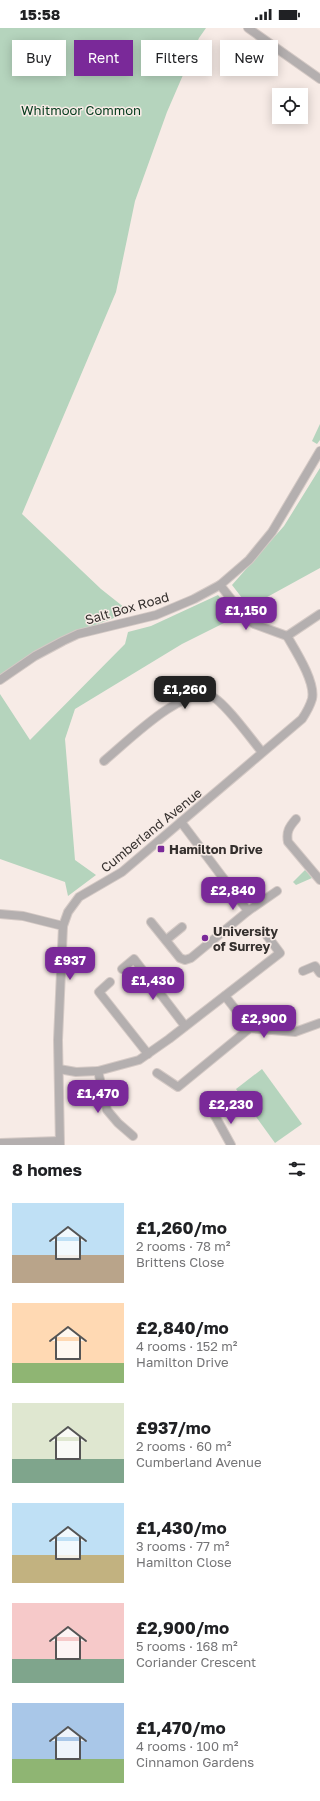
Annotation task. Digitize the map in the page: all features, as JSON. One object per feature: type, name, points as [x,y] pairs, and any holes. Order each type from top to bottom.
[{"type":"street","points":[[248,28],[320,79]]},
{"type":"street","name":"Salt Box Road","points":[[0,680],[35,656],[78,634],[156,615],[187,602],[220,585],[249,560],[272,532],[320,451]]},
{"type":"street","points":[[220,585],[254,624],[286,636],[320,614]]},
{"type":"street","name":"Cumberland Avenue","points":[[60,1143],[58,1026],[63,926],[68,912],[79,897],[122,872],[302,719],[308,710],[312,698],[311,684],[305,669],[286,636]]},
{"type":"street","points":[[104,761],[165,710],[184,699],[199,695],[208,695],[221,703],[262,752]]},
{"type":"street","points":[[296,819],[289,827],[287,834],[288,842],[318,874]]},
{"type":"street","points":[[181,822],[248,912]]},
{"type":"street","points":[[151,922],[180,958],[186,960],[191,958],[248,912],[277,891]]},
{"type":"street","points":[[0,914],[23,916],[63,926]]},
{"type":"street","points":[[166,940],[182,927]]},
{"type":"street","points":[[59,1069],[76,1072],[98,1071],[139,1060],[280,953],[265,933]]},
{"type":"street","points":[[122,969],[134,959],[185,1026]]},
{"type":"street","points":[[302,971],[315,966],[320,973]]},
{"type":"street","points":[[110,982],[99,992],[148,1054]]},
{"type":"street","points":[[225,996],[250,1028]]},
{"type":"street","points":[[157,1073],[178,1087],[250,1028],[295,1032],[320,1023]]},
{"type":"street","points":[[98,1071],[107,1110],[118,1123],[133,1136]]},
{"type":"street","points":[[214,1114],[231,1145]]},
{"type":"street","points":[[4,1144],[60,1143]]},
{"type":"green space","name":"Whitmoor Common","points":[[0,28],[206,28],[198,40],[141,40],[141,76],[183,76],[167,112],[135,201],[116,292],[22,514],[101,589],[130,612],[66,636],[0,679]]},
{"type":"green space","points":[[320,424],[320,440],[317,444],[312,441]]},
{"type":"green space","points":[[320,468],[320,568],[249,607],[232,585],[284,526]]},
{"type":"green space","points":[[218,595],[236,617],[182,644],[75,709],[65,739],[75,860],[96,875],[68,896],[65,882],[0,859],[0,694],[30,740],[125,644],[128,632],[151,626]]},
{"type":"green space","points":[[305,870],[312,878],[296,885],[293,882]]},
{"type":"green space","points":[[262,1069],[302,1124],[275,1143],[236,1089]]},
{"type":"place","name":"Hamilton Drive","points":[[161,849]]},
{"type":"place","name":"University of Surrey","points":[[205,938]]}]
